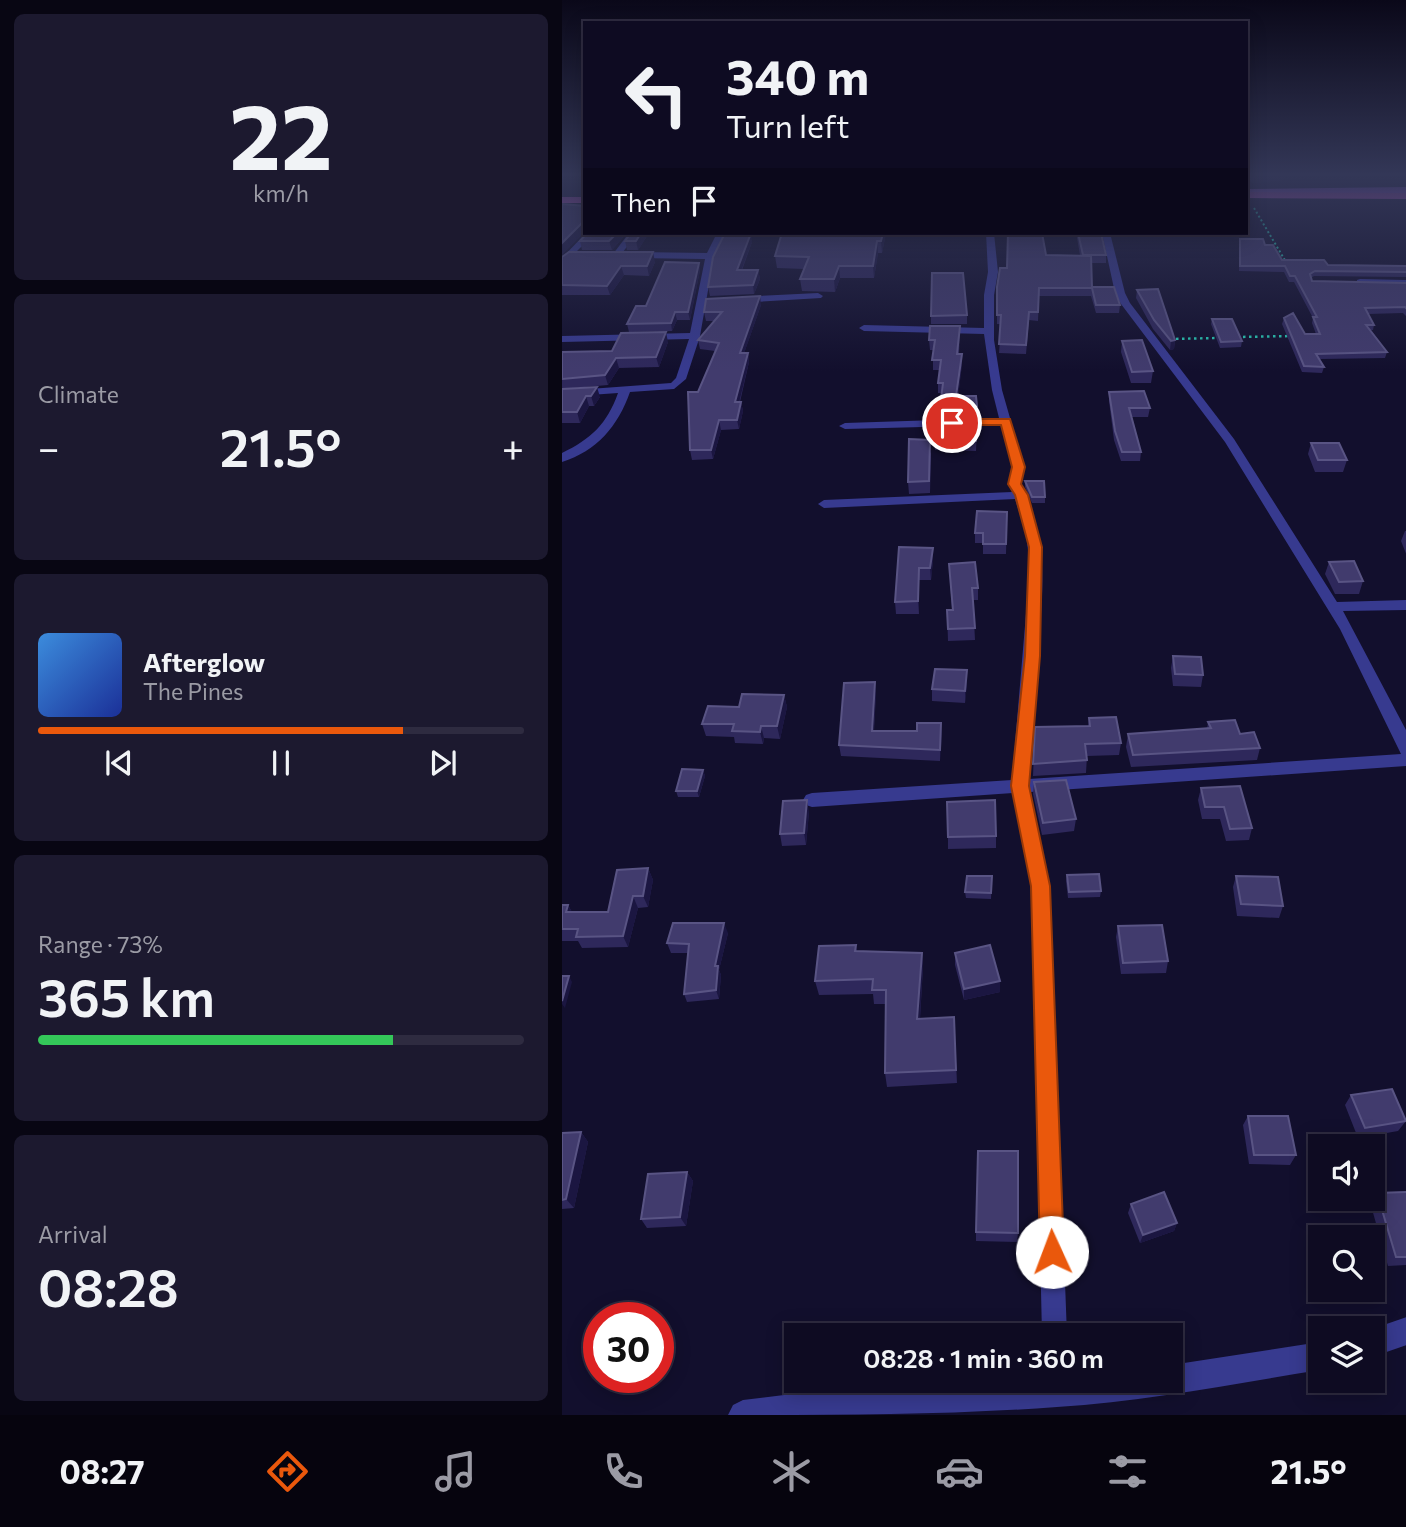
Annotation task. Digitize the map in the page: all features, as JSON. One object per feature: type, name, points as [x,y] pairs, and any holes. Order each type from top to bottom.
[{"type":"street","points":[[562,263],[586,239]]},
{"type":"street","points":[[617,254],[628,239]]},
{"type":"street","points":[[562,394],[676,386],[695,336],[710,257],[718,239]]},
{"type":"street","points":[[990,239],[993,272],[989,295],[989,331],[997,390],[1018,467],[1014,484],[1021,495],[1036,547],[1037,566],[1020,786],[1040,886],[1055,1323]]},
{"type":"street","points":[[1107,239],[1120,293],[1230,441],[1333,607],[1406,750]]},
{"type":"street","points":[[607,255],[710,257]]},
{"type":"street","points":[[571,256],[584,256]]},
{"type":"street","points":[[1354,282],[1406,283]]},
{"type":"street","points":[[727,301],[818,296]]},
{"type":"street","points":[[701,302],[714,302]]},
{"type":"street","points":[[864,328],[989,331]]},
{"type":"street","points":[[562,339],[695,336]]},
{"type":"street","points":[[562,458],[605,433],[617,416],[625,390]]},
{"type":"street","points":[[845,426],[1006,421]]},
{"type":"street","points":[[824,504],[1021,495]]},
{"type":"street","points":[[1333,607],[1406,605]]},
{"type":"street","points":[[812,800],[1406,760]]},
{"type":"street","points":[[1385,1338],[1406,1331]]},
{"type":"street","points":[[1183,1378],[1308,1358]]},
{"type":"street","points":[[743,1415],[848,1402],[973,1393]]},
{"type":"path","points":[[1272,239],[1286,262],[1295,263]]},
{"type":"path","points":[[1152,339],[1299,336]]},
{"type":"building","points":[[582,239],[611,239],[609,241],[580,241]]},
{"type":"building","points":[[722,239],[749,239],[737,270],[758,270],[753,285],[708,287],[713,257]]},
{"type":"building","points":[[780,239],[881,239],[877,241],[873,266],[839,266],[834,279],[800,279],[809,257],[775,256]]},
{"type":"building","points":[[1008,239],[1043,239],[1046,255],[1091,256],[1092,287],[1114,287],[1120,305],[1096,305],[1092,288],[1039,288],[1038,312],[1029,312],[1026,345],[999,344],[1001,315],[997,315],[997,287],[1000,268],[1007,268]]},
{"type":"building","points":[[1079,239],[1102,239],[1106,255],[1083,255]]},
{"type":"building","points":[[1240,239],[1263,239],[1265,245],[1273,245],[1282,260],[1324,260],[1328,265],[1407,266],[1407,272],[1315,271],[1310,274],[1312,281],[1407,283],[1407,309],[1365,308],[1374,325],[1366,325],[1387,352],[1316,354],[1324,367],[1304,366],[1284,318],[1293,313],[1305,334],[1320,334],[1313,317],[1317,317],[1295,276],[1290,276],[1285,266],[1240,266]]},
{"type":"building","points":[[569,252],[653,252],[647,266],[621,266],[607,286],[562,285],[562,257]]},
{"type":"building","points":[[665,262],[699,263],[688,312],[675,312],[671,323],[627,324],[636,306],[646,306]]},
{"type":"building","points":[[932,273],[963,273],[967,315],[931,316]]},
{"type":"building","points":[[1158,289],[1175,340],[1171,341],[1154,320],[1137,290]]},
{"type":"building","points":[[760,296],[740,353],[748,353],[735,402],[741,402],[737,420],[719,420],[711,450],[690,450],[688,392],[698,392],[719,343],[698,340],[722,312],[704,312],[706,299]]},
{"type":"building","points":[[1212,319],[1232,319],[1242,341],[1221,342]]},
{"type":"building","points":[[930,326],[960,326],[957,354],[962,354],[956,396],[976,396],[977,406],[940,407],[943,383],[938,383],[941,360],[932,360],[935,340],[929,340]]},
{"type":"building","points":[[666,332],[656,357],[616,358],[605,375],[562,379],[562,352],[612,351],[621,333]]},
{"type":"building","points":[[1142,340],[1153,371],[1132,372],[1122,341]]},
{"type":"building","points":[[597,387],[591,396],[586,396],[577,412],[562,412],[562,389]]},
{"type":"building","points":[[1144,391],[1150,408],[1129,408],[1141,452],[1122,452],[1115,431],[1109,392]]},
{"type":"building","points":[[977,418],[976,441],[934,440],[938,419]]},
{"type":"building","points":[[909,439],[930,440],[929,481],[908,482]]},
{"type":"building","points":[[1311,443],[1339,443],[1347,460],[1318,460]]},
{"type":"building","points":[[1025,481],[1044,481],[1045,497],[1032,497]]},
{"type":"building","points":[[977,511],[1007,512],[1006,544],[983,544],[983,533],[975,533]]},
{"type":"building","points":[[899,547],[933,548],[930,568],[919,568],[918,601],[895,602]]},
{"type":"building","points":[[1354,561],[1363,581],[1339,582],[1329,562]]},
{"type":"building","points":[[975,562],[978,588],[972,588],[975,628],[948,629],[947,610],[953,610],[949,564]]},
{"type":"building","points":[[1173,656],[1201,657],[1203,675],[1175,674]]},
{"type":"building","points":[[935,669],[967,670],[965,691],[932,689]]},
{"type":"building","points":[[875,682],[872,731],[917,731],[917,723],[941,723],[940,750],[839,745],[844,683]]},
{"type":"building","points":[[742,694],[784,695],[777,726],[761,726],[760,732],[732,731],[734,724],[702,724],[708,706],[739,707]]},
{"type":"building","points":[[1116,717],[1121,743],[1085,744],[1087,760],[1033,764],[1035,727],[1090,726],[1089,718]]},
{"type":"building","points":[[1235,720],[1240,734],[1254,732],[1260,748],[1133,755],[1128,734],[1211,728],[1208,722]]},
{"type":"building","points":[[682,769],[703,770],[697,791],[676,791]]},
{"type":"building","points":[[1066,780],[1076,819],[1043,823],[1034,782]]},
{"type":"building","points":[[1240,786],[1252,828],[1230,829],[1224,807],[1205,807],[1201,788]]},
{"type":"building","points":[[807,800],[804,833],[780,834],[783,801]]},
{"type":"building","points":[[995,800],[996,836],[948,837],[947,802]]},
{"type":"building","points":[[648,868],[643,896],[633,896],[623,936],[576,937],[578,929],[562,929],[562,905],[568,905],[566,912],[608,912],[617,870]]},
{"type":"building","points":[[1099,874],[1101,891],[1069,892],[1067,875]]},
{"type":"building","points":[[967,876],[992,876],[991,893],[965,892]]},
{"type":"building","points":[[1236,876],[1278,877],[1283,906],[1241,904]]},
{"type":"building","points":[[673,923],[724,923],[715,966],[718,966],[716,990],[684,994],[689,944],[667,943]]},
{"type":"building","points":[[1162,925],[1168,961],[1123,963],[1118,926]]},
{"type":"building","points":[[856,945],[855,951],[922,953],[917,1019],[954,1017],[956,1070],[885,1073],[886,990],[872,990],[873,979],[815,981],[819,946]]},
{"type":"building","points":[[990,945],[1000,981],[964,989],[955,953]]},
{"type":"building","points":[[562,976],[569,976],[562,1001]]},
{"type":"building","points":[[1392,1089],[1406,1121],[1365,1128],[1351,1095]]},
{"type":"building","points":[[1248,1116],[1288,1116],[1296,1155],[1254,1155]]},
{"type":"building","points":[[581,1132],[566,1199],[562,1200],[562,1133]]},
{"type":"building","points":[[978,1151],[1018,1151],[1018,1233],[976,1232]]},
{"type":"building","points":[[687,1172],[680,1217],[641,1219],[648,1174]]},
{"type":"building","points":[[1164,1192],[1177,1223],[1143,1235],[1131,1204]]},
{"type":"building","points":[[1407,1192],[1407,1257],[1396,1257],[1382,1211],[1385,1211],[1385,1193]]},
{"type":"route","points":[[952,423],[1006,421],[1018,467],[1014,484],[1021,495],[1036,547],[1032,656],[1020,786],[1040,886],[1052,1252]]}]
